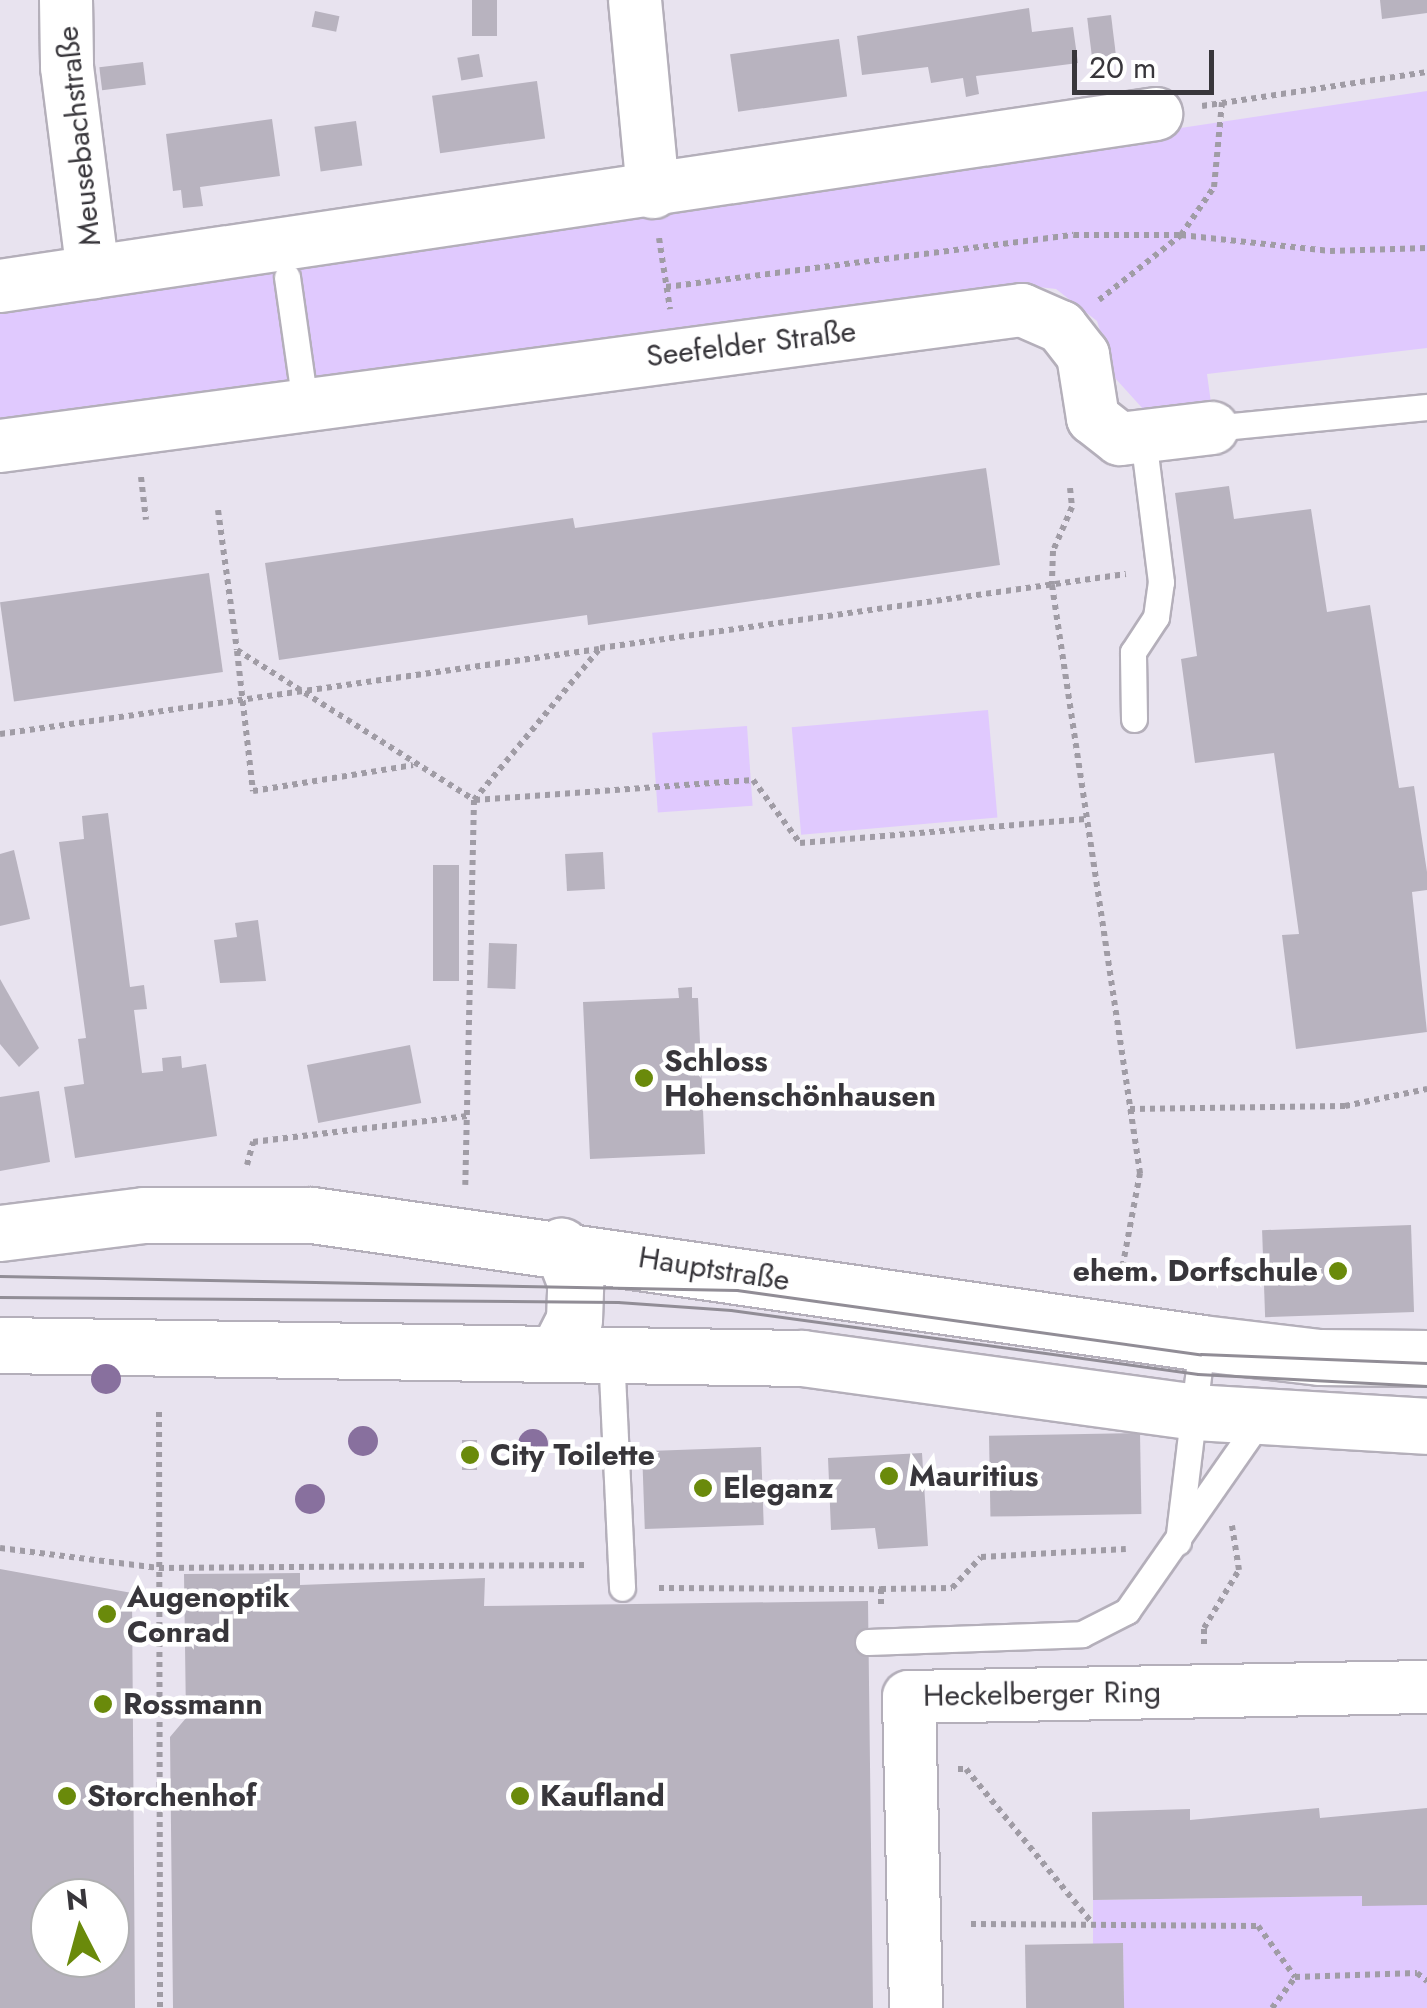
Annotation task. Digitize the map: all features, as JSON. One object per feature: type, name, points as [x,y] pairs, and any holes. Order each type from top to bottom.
[{"type":"main road","name":"Hauptstraße","points":[[0,1234],[144,1216],[312,1215],[561,1246],[1202,1342],[1319,1357],[1427,1358]]},
{"type":"main road","points":[[557,1352],[574,1320],[575,1282],[561,1246]]},
{"type":"main road","points":[[0,1346],[611,1352],[872,1363],[1194,1412],[1427,1426]]},
{"type":"street","name":"Meusebachstraße","points":[[66,0],[67,68],[93,272]]},
{"type":"street","points":[[635,0],[652,192]]},
{"type":"street","points":[[0,286],[1156,114]]},
{"type":"street","name":"Seefelder Straße","points":[[0,446],[1022,310],[1061,327]]},
{"type":"street","points":[[1061,327],[1083,355],[1093,418],[1120,439],[1212,428]]},
{"type":"street","name":"Heckelberger Ring","points":[[916,2008],[908,1697],[1427,1687]]},
{"type":"lane","points":[[287,277],[305,404]]},
{"type":"lane","points":[[1212,428],[1427,406]]},
{"type":"lane","points":[[1134,719],[1133,652],[1156,617],[1160,569],[1143,436]]},
{"type":"lane","points":[[1177,1546],[1202,1342]]},
{"type":"lane","points":[[611,1352],[622,1588]]},
{"type":"lane","points":[[875,1641],[1082,1634],[1128,1611],[1177,1546],[1261,1419]]},
{"type":"path","points":[[1156,114],[1427,72]]},
{"type":"path","points":[[1061,327],[1182,235],[1214,187],[1222,102]]},
{"type":"path","points":[[652,192],[675,354]]},
{"type":"path","points":[[666,287],[1074,235],[1182,235],[1330,251],[1427,248]]},
{"type":"path","points":[[1070,488],[1072,507],[1053,551],[1052,585],[1140,1174],[1117,1298]]},
{"type":"path","points":[[218,510],[253,791],[414,765]]},
{"type":"path","points":[[0,734],[1160,569]]},
{"type":"path","points":[[464,1196],[474,800],[600,648]]},
{"type":"path","points":[[236,650],[298,693],[474,800],[754,780],[800,843],[1088,818]]},
{"type":"path","points":[[1130,1108],[1345,1106],[1427,1090]]},
{"type":"path","points":[[244,1181],[252,1142],[468,1116]]},
{"type":"path","points":[[159,1412],[160,2008]]},
{"type":"path","points":[[1205,1691],[1204,1628],[1239,1570],[1232,1526]]},
{"type":"path","points":[[0,1548],[159,1568],[593,1566],[611,1588],[881,1589],[952,1588],[981,1557],[1177,1546]]},
{"type":"path","points":[[875,1641],[881,1589]]},
{"type":"path","points":[[911,1770],[966,1768],[1093,1924]]},
{"type":"path","points":[[971,1924],[1258,1926],[1294,1977]]},
{"type":"path","points":[[1294,1977],[1417,1973],[1427,1981]]},
{"type":"path","points":[[1272,2008],[1294,1977]]},
{"type":"shaded area","points":[[1427,91],[1427,348],[1207,374],[1211,403],[1144,410],[1115,378],[1097,321],[1056,289],[1030,286],[0,430],[0,305]]},
{"type":"shaded area","points":[[988,710],[997,818],[801,835],[792,727]]},
{"type":"shaded area","points":[[747,726],[753,806],[658,812],[652,733]]},
{"type":"shaded area","points":[[1362,1896],[1427,1905],[1427,2008],[1124,2008],[1123,1944],[1093,1944],[1093,1900]]},
{"type":"building","points":[[472,0],[497,0],[497,36],[472,36]]},
{"type":"building","points":[[1380,0],[1427,0],[1427,13],[1382,19]]},
{"type":"building","points":[[1029,8],[1032,32],[1073,27],[1078,63],[976,76],[979,94],[966,97],[963,78],[931,83],[928,67],[862,75],[857,36]]},
{"type":"building","points":[[315,11],[339,16],[336,32],[312,27]]},
{"type":"building","points":[[1111,15],[1116,55],[1092,58],[1087,18]]},
{"type":"building","points":[[839,39],[847,96],[738,112],[730,54]]},
{"type":"building","points":[[479,54],[483,77],[461,80],[457,58]]},
{"type":"building","points":[[143,62],[146,85],[102,90],[99,67]]},
{"type":"building","points":[[537,81],[545,138],[440,153],[432,96]]},
{"type":"building","points":[[272,119],[280,176],[200,187],[203,206],[183,208],[181,190],[173,191],[166,134]]},
{"type":"building","points":[[356,121],[362,166],[321,171],[314,127]]},
{"type":"building","points":[[986,468],[1000,565],[588,625],[587,615],[279,660],[265,563],[573,518],[575,528]]},
{"type":"building","points":[[1229,486],[1234,519],[1311,509],[1327,612],[1370,605],[1399,788],[1414,786],[1427,872],[1427,890],[1412,892],[1427,1032],[1296,1049],[1282,935],[1299,934],[1274,753],[1195,763],[1181,659],[1197,656],[1175,493]]},
{"type":"building","points":[[209,573],[223,672],[14,701],[0,602]]},
{"type":"building","points":[[108,813],[130,987],[144,985],[147,1009],[134,1010],[142,1073],[163,1071],[162,1058],[181,1056],[182,1068],[206,1064],[217,1136],[75,1158],[64,1087],[84,1084],[78,1039],[86,1038],[59,842],[84,839],[82,816]]},
{"type":"building","points":[[14,850],[30,919],[0,926],[0,854]]},
{"type":"building","points":[[603,852],[605,889],[567,891],[565,854]]},
{"type":"building","points":[[433,865],[459,865],[459,981],[433,981]]},
{"type":"building","points":[[258,920],[266,981],[220,983],[214,940],[237,937],[235,923]]},
{"type":"building","points":[[489,943],[517,944],[515,989],[487,988]]},
{"type":"building","points":[[0,979],[39,1048],[19,1067],[0,1044]]},
{"type":"building","name":"Schloss Hohenschönhausen","points":[[692,987],[692,998],[698,998],[705,1154],[590,1159],[583,1002],[679,998],[678,988]]},
{"type":"building","points":[[410,1045],[421,1103],[318,1123],[307,1065]]},
{"type":"building","points":[[39,1091],[50,1162],[0,1171],[0,1097]]},
{"type":"building","name":"ehem. Dorfschule","points":[[1411,1225],[1414,1312],[1265,1317],[1262,1230]]},
{"type":"building","points":[[1140,1433],[1141,1514],[990,1517],[989,1436]]},
{"type":"building","name":"City Toilette","points":[[462,1440],[477,1440],[477,1470],[462,1470]]},
{"type":"building","name":"Eleganz","points":[[761,1447],[764,1525],[645,1529],[642,1451]]},
{"type":"building","points":[[922,1453],[928,1546],[878,1549],[875,1528],[831,1530],[828,1458]]},
{"type":"building","name":"Storchenhof","points":[[0,1569],[132,1593],[135,2008],[0,2008]]},
{"type":"building","name":"Kaufland","points":[[300,1573],[300,1585],[485,1578],[484,1606],[868,1601],[873,2008],[173,2008],[170,1737],[186,1718],[184,1574]]},
{"type":"building","points":[[1319,1808],[1320,1818],[1427,1808],[1427,1905],[1362,1906],[1362,1896],[1093,1900],[1092,1812],[1190,1809],[1190,1820]]},
{"type":"building","points":[[1123,1943],[1124,2008],[1026,2008],[1025,1945]]},
{"type":"tram line","points":[[0,1276],[737,1290],[1201,1354],[1427,1363]]},
{"type":"tram line","points":[[0,1297],[618,1302],[731,1310],[1198,1374],[1427,1386]]},
{"type":"place","name":"Schloss Hohenschönhausen","points":[[644,1078]]},
{"type":"place","name":"ehem. Dorfschule","points":[[1338,1271]]},
{"type":"place","name":"City Toilette","points":[[470,1455]]},
{"type":"place","name":"Mauritius","points":[[889,1476]]},
{"type":"place","name":"Eleganz","points":[[703,1488]]},
{"type":"place","name":"Augenoptik Conrad","points":[[107,1614]]},
{"type":"place","name":"Rossmann","points":[[103,1704]]},
{"type":"place","name":"Storchenhof","points":[[67,1796]]},
{"type":"place","name":"Kaufland","points":[[520,1796]]}]
